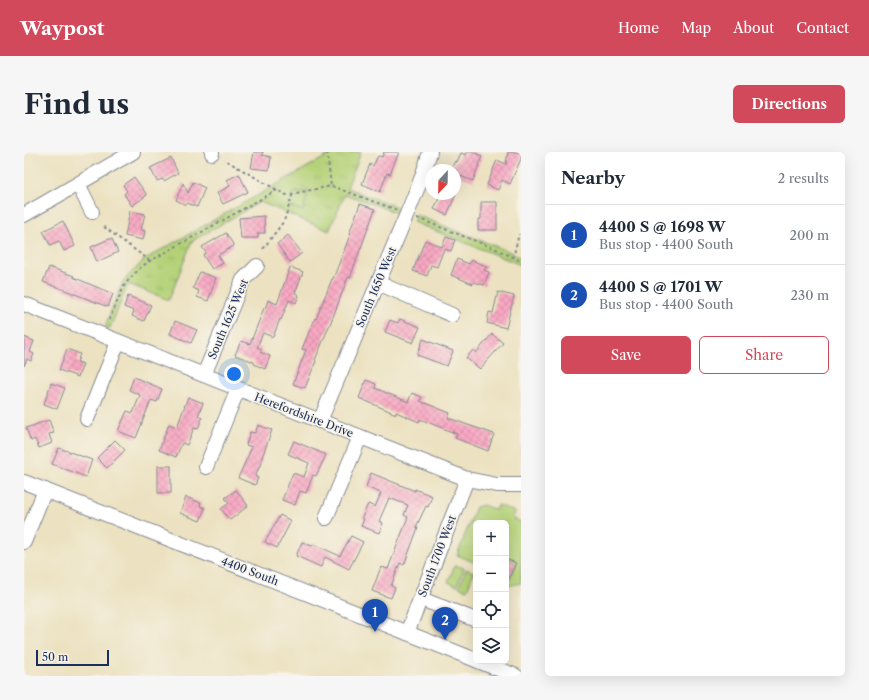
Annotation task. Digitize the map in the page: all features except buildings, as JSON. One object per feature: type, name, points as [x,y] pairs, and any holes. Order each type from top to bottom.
[{"type":"street","points":[[24,215],[133,152]]},
{"type":"street","name":"South 1650 West","points":[[320,421],[422,177],[430,152]]},
{"type":"street","points":[[78,184],[92,212]]},
{"type":"street","name":"South 1625 West","points":[[204,375],[243,280],[257,266]]},
{"type":"street","points":[[378,282],[452,315]]},
{"type":"street","name":"Herefordshire Drive","points":[[24,304],[467,479],[497,485],[521,485]]},
{"type":"street","points":[[87,419],[118,342]]},
{"type":"street","points":[[206,467],[238,388]]},
{"type":"street","points":[[326,518],[360,437]]},
{"type":"street","name":"South 1700 West","points":[[408,633],[467,479]]},
{"type":"street","name":"4400 South","points":[[24,482],[473,659]]},
{"type":"street","points":[[24,542],[44,490]]},
{"type":"street","points":[[421,598],[473,619]]},
{"type":"street","name":"4400 South","points":[[485,664],[516,676]]},
{"type":"path","points":[[327,152],[331,186]]},
{"type":"path","points":[[226,161],[286,195],[331,186],[400,211]]},
{"type":"path","points":[[109,320],[125,284],[141,267],[277,190]]},
{"type":"path","points":[[263,249],[284,221],[293,193]]},
{"type":"path","points":[[416,218],[496,249],[521,261]]},
{"type":"path","points":[[104,227],[150,261]]},
{"type":"path","points":[[513,258],[520,234]]},
{"type":"green space","points":[[340,152],[361,152],[347,188],[402,209],[400,214],[345,194],[329,231],[260,202],[192,241],[169,300],[128,284],[110,328],[105,326],[123,281],[145,259],[327,156]]},
{"type":"green space","points":[[308,191],[303,211],[289,206],[293,193]]},
{"type":"green space","points":[[416,215],[508,251],[521,258],[521,265],[413,222]]},
{"type":"green space","points":[[483,505],[496,510],[498,505],[515,512],[513,518],[521,522],[521,583],[509,586],[509,580],[516,563],[509,560],[509,520],[473,520],[473,562],[457,555],[476,507]]},
{"type":"green space","points":[[455,565],[464,568],[457,586],[448,582]]},
{"type":"green space","points":[[466,569],[473,572],[467,590],[459,587]]},
{"type":"place","name":"4400 S @ 1698 W","points":[[375,632]]},
{"type":"place","name":"4400 S @ 1701 W","points":[[445,640]]}]
